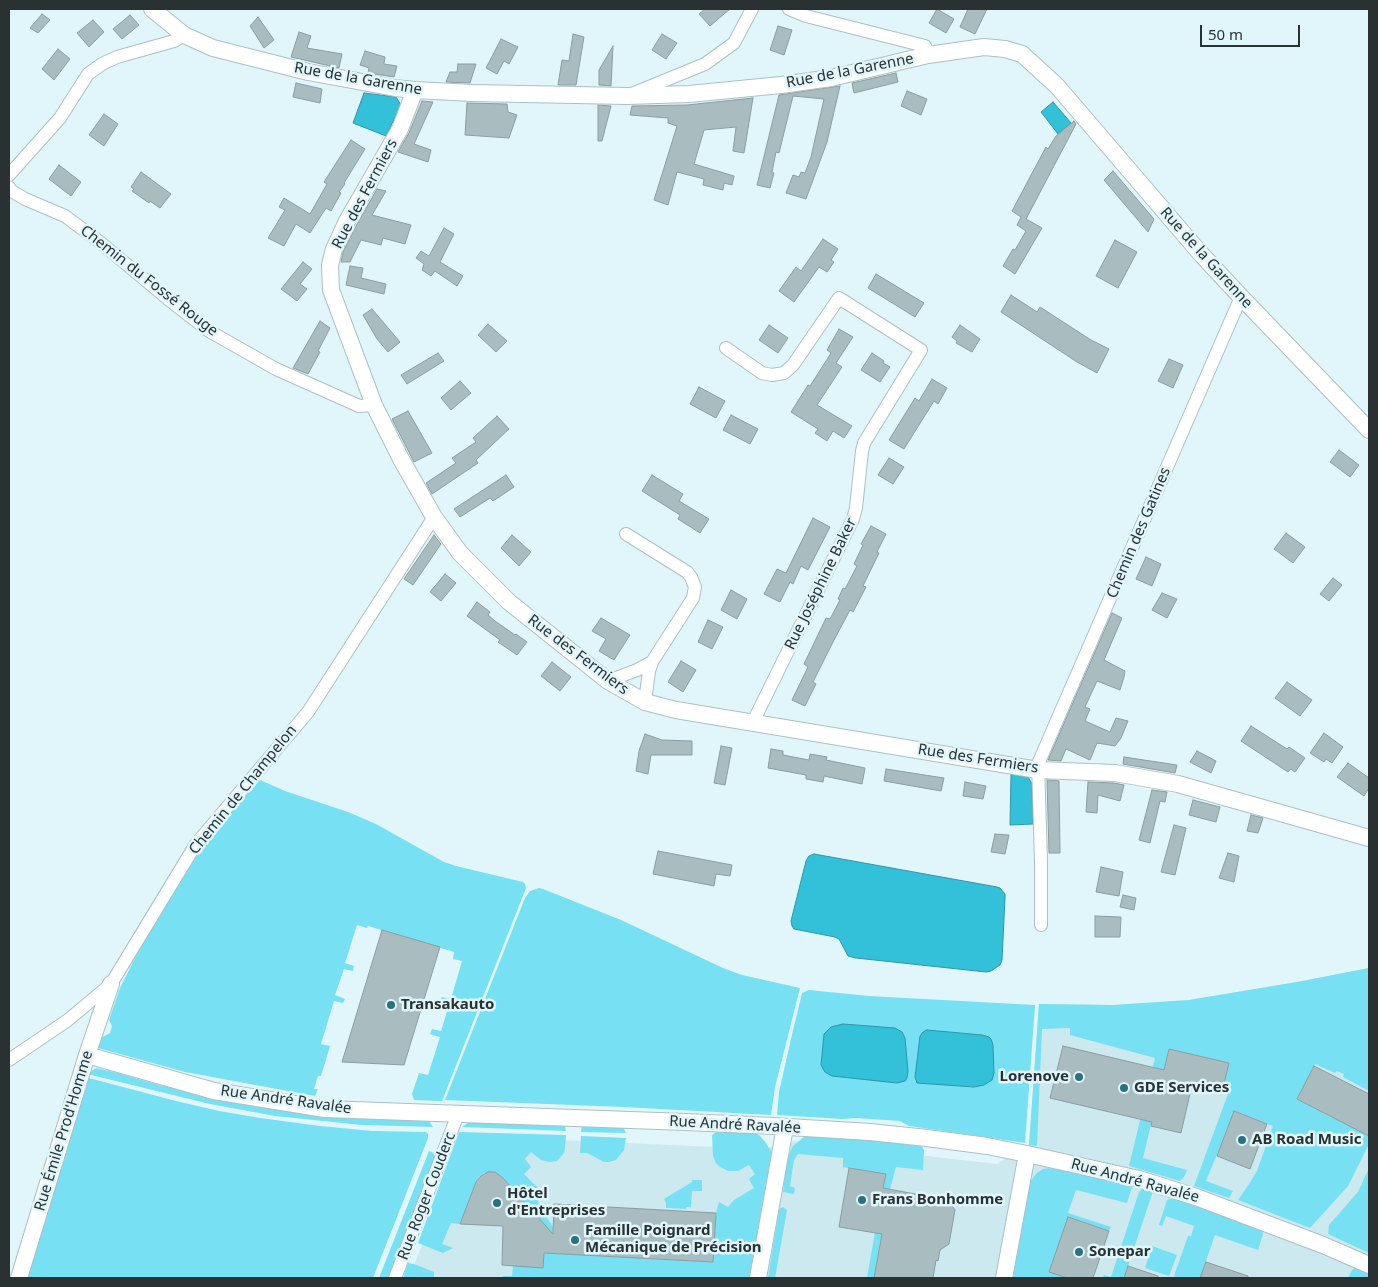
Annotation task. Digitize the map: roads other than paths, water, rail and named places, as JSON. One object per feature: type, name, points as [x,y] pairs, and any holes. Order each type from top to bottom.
[{"type":"street","name":"Rue de la Garenne","points":[[152,9],[184,35],[213,48],[308,72],[395,88],[472,93],[627,96],[689,94],[831,78],[928,55],[984,47],[1005,49],[1022,54],[1057,86],[1201,254],[1369,430]]},
{"type":"street","points":[[627,96],[705,64],[734,43],[752,9]]},
{"type":"street","points":[[788,9],[806,16],[925,46],[928,55]]},
{"type":"street","points":[[9,175],[60,118],[88,74],[102,64],[117,57],[174,41],[184,35]]},
{"type":"street","name":"Rue des Fermiers","points":[[415,90],[400,129],[347,221],[334,249],[330,265],[330,290],[374,406],[434,517],[460,553],[509,602],[608,682],[644,702],[676,710],[1038,770],[1115,773],[1178,784],[1369,838]]},
{"type":"street","name":"Chemin du Fossé Rouge","points":[[9,187],[10,190],[25,199],[65,216],[102,243],[168,300],[209,331],[276,369],[359,406],[374,406]]},
{"type":"street","name":"Chemin des Gatines","points":[[1041,925],[1038,764],[1241,297]]},
{"type":"street","name":"Rue Joséphine Baker","points":[[726,348],[765,374],[784,373],[793,365],[839,298],[921,350],[864,443],[853,519],[753,722]]},
{"type":"street","name":"Chemin de Champelon","points":[[9,1060],[68,1020],[112,984],[196,844],[308,712],[434,517]]},
{"type":"street","points":[[626,534],[687,572],[695,587],[692,598],[652,662],[644,702]]},
{"type":"street","points":[[608,682],[652,662]]},
{"type":"street","name":"Rue Émile Prod'Homme","points":[[19,1278],[87,1055],[112,984]]},
{"type":"street","name":"Rue André Ravalée","points":[[87,1055],[214,1091],[325,1109],[785,1127],[870,1132],[987,1146],[1139,1179],[1196,1197],[1323,1245],[1369,1265]]},
{"type":"street","name":"Rue Roger Couderc","points":[[395,1278],[458,1114]]},
{"type":"street","points":[[758,1278],[785,1127]]},
{"type":"street","points":[[1004,1278],[1027,1154]]},
{"type":"place","name":"Transakauto","points":[[391,1005]]},
{"type":"place","name":"Lorenove","points":[[1079,1077]]},
{"type":"place","name":"GDE Services","points":[[1124,1088]]},
{"type":"place","name":"AB Road Music","points":[[1242,1140]]},
{"type":"place","name":"Frans Bonhomme","points":[[862,1200]]},
{"type":"place","name":"Hôtel d'Entreprises","points":[[497,1203]]},
{"type":"place","name":"Famille Poignard Mécanique de Précision","points":[[575,1240]]},
{"type":"place","name":"Sonepar","points":[[1079,1252]]}]
